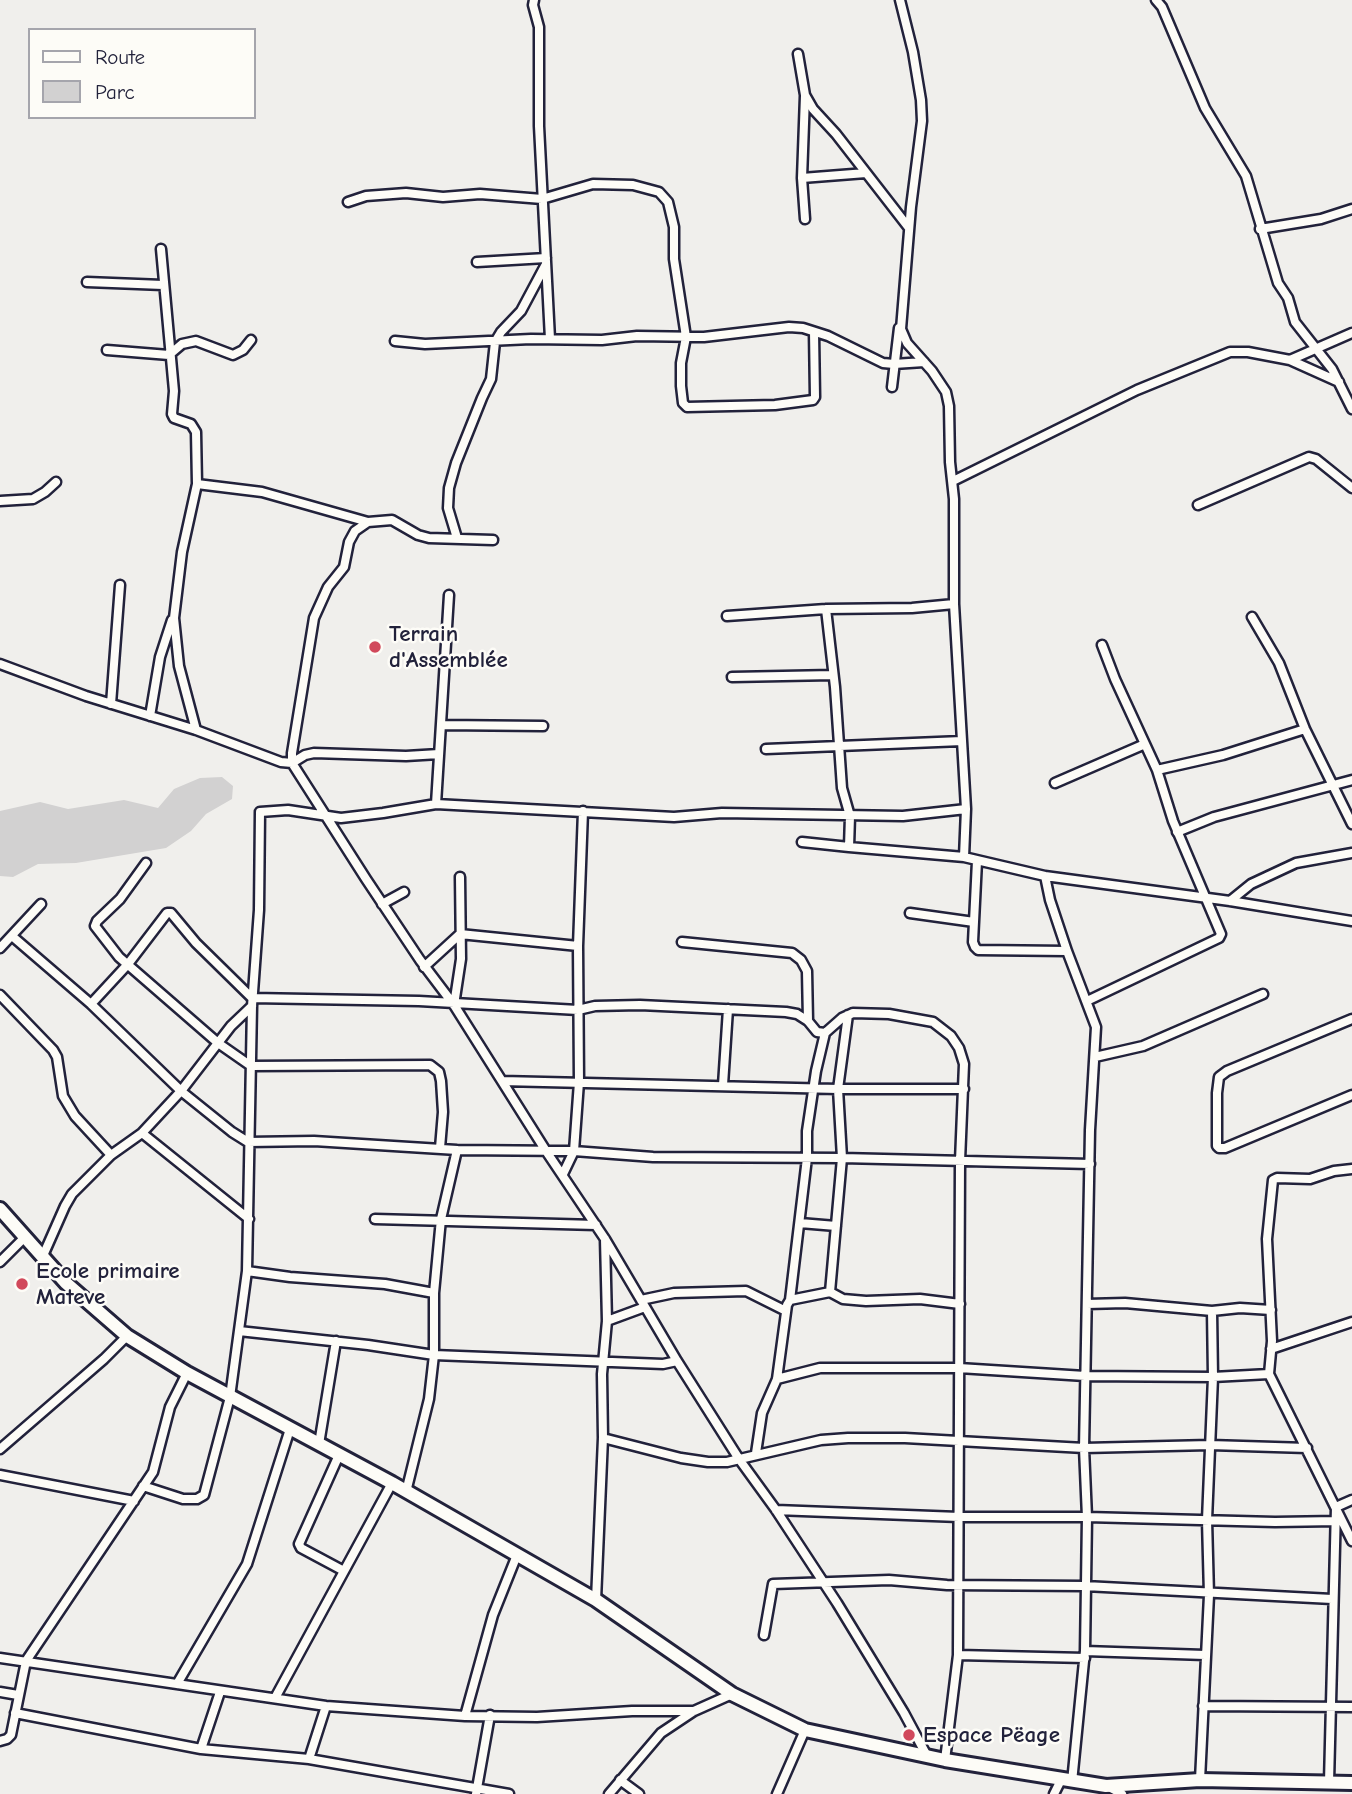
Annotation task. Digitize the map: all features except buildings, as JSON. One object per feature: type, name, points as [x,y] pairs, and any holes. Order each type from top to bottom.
[{"type":"highway","points":[[0,1209],[78,1295],[127,1336],[187,1374],[392,1483],[596,1600],[732,1694],[805,1730],[945,1760],[1106,1786],[1200,1780],[1352,1783]]},
{"type":"street","points":[[534,0],[539,27],[539,126],[550,339]]},
{"type":"street","points":[[892,387],[922,121],[913,52],[900,0]]},
{"type":"street","points":[[1156,0],[1162,7],[1205,108],[1246,176],[1278,283],[1288,298],[1295,322],[1318,348],[1352,409]]},
{"type":"street","points":[[798,54],[805,95],[802,178],[805,219]]},
{"type":"street","points":[[805,95],[813,109],[909,228]]},
{"type":"street","points":[[802,178],[866,173]]},
{"type":"street","points":[[348,202],[366,196],[406,193],[443,197],[480,194],[542,199],[593,184],[633,185],[659,192],[668,202],[672,219],[674,259],[686,337],[681,363],[681,386],[685,406],[775,405],[809,401],[815,397],[814,332]]},
{"type":"street","points":[[1260,229],[1321,219],[1352,209]]},
{"type":"street","points":[[162,249],[174,391],[172,414],[174,418],[191,424],[196,432],[197,484],[182,552],[174,618],[184,691],[196,730]]},
{"type":"street","points":[[477,262],[545,262]]},
{"type":"street","points":[[457,538],[448,508],[449,488],[460,452],[491,379],[495,342],[521,311],[545,262]]},
{"type":"street","points":[[87,282],[163,285]]},
{"type":"street","points":[[901,317],[901,330],[907,343],[946,392],[949,406],[953,481],[954,604],[966,809],[964,857]]},
{"type":"street","points":[[395,341],[425,344],[550,339],[576,341],[637,336],[686,337],[789,327],[814,332],[873,359],[894,364],[924,362]]},
{"type":"street","points":[[1290,360],[1352,333]]},
{"type":"street","points":[[107,350],[169,355],[189,341],[203,342],[233,355],[243,350],[251,340]]},
{"type":"street","points":[[953,481],[1137,390],[1230,352],[1248,352],[1290,360],[1339,382]]},
{"type":"street","points":[[1198,505],[1309,457],[1316,459],[1352,488]]},
{"type":"street","points":[[0,501],[33,499],[46,492],[55,482]]},
{"type":"street","points":[[197,484],[262,492],[368,522],[392,520],[423,537],[493,540]]},
{"type":"street","points":[[368,522],[351,536],[344,567],[328,587],[314,618],[292,763],[382,904],[424,967],[454,1005],[546,1151],[564,1174],[739,1459],[823,1583],[904,1713],[927,1756]]},
{"type":"street","points":[[111,704],[120,585]]},
{"type":"street","points":[[436,804],[449,595]]},
{"type":"street","points":[[727,616],[900,609],[954,604]]},
{"type":"street","points":[[826,610],[842,788],[850,816],[849,847]]},
{"type":"street","points":[[1252,617],[1279,663],[1305,729],[1352,824]]},
{"type":"street","points":[[150,716],[164,644],[174,618]]},
{"type":"street","points":[[164,644],[176,645]]},
{"type":"street","points":[[1087,1001],[1219,938],[1221,930],[1177,832],[1157,769],[1109,666],[1102,645]]},
{"type":"street","points":[[0,664],[111,704],[196,730],[272,760],[292,763],[314,753],[397,756],[439,754]]},
{"type":"street","points":[[732,677],[833,675]]},
{"type":"street","points":[[441,725],[543,726]]},
{"type":"street","points":[[1157,769],[1223,755],[1305,729]]},
{"type":"street","points":[[766,749],[962,741]]},
{"type":"street","points":[[1055,783],[1146,744]]},
{"type":"street","points":[[1177,832],[1214,817],[1352,780]]},
{"type":"street","points":[[143,1486],[183,1499],[197,1499],[204,1495],[230,1397],[247,1271],[248,1142],[252,1002],[259,910],[260,813],[288,810],[354,817],[436,804],[674,817],[722,813],[903,816],[966,809]]},
{"type":"street","points":[[564,1174],[574,1150],[579,1082],[578,946],[583,811]]},
{"type":"street","points":[[802,842],[964,857],[1045,876],[1352,921]]},
{"type":"street","points":[[1230,901],[1251,884],[1296,863],[1352,853]]},
{"type":"street","points":[[977,861],[973,942],[978,950],[1067,951]]},
{"type":"street","points":[[146,863],[120,899],[95,926],[118,957],[218,1043],[251,1066],[430,1065],[439,1072],[441,1081],[443,1112],[440,1149]]},
{"type":"street","points":[[1045,876],[1049,900],[1096,1027],[1083,1448],[1087,1517],[1085,1654],[1067,1781],[1054,1794]]},
{"type":"street","points":[[454,1005],[461,959],[460,877]]},
{"type":"street","points":[[382,904],[404,892]]},
{"type":"street","points":[[0,948],[41,904]]},
{"type":"street","points":[[90,1004],[128,964],[167,913],[171,913],[252,1002],[419,1001],[578,1010],[595,1006],[639,1005],[786,1012],[797,1014],[808,1021],[817,1032],[825,1033]]},
{"type":"street","points":[[910,913],[974,922]]},
{"type":"street","points":[[424,967],[460,934],[578,946]]},
{"type":"street","points":[[12,936],[90,1004],[181,1091],[248,1142],[314,1141],[457,1150],[574,1150],[653,1157],[1090,1164]]},
{"type":"street","points":[[682,942],[792,953],[801,960],[807,971],[808,1021]]},
{"type":"street","points":[[0,995],[53,1050],[57,1057],[63,1096],[75,1116],[111,1155]]},
{"type":"street","points":[[1094,1057],[1143,1046],[1263,995]]},
{"type":"street","points":[[43,1258],[72,1194],[111,1155],[142,1133],[181,1091],[252,1002]]},
{"type":"street","points":[[723,1085],[728,1009]]},
{"type":"street","points":[[756,1453],[762,1413],[777,1379],[786,1311],[790,1300],[807,1158],[807,1131],[825,1033],[853,1013],[889,1014],[933,1021],[951,1036],[959,1048],[964,1064],[960,1161],[958,1655],[945,1760]]},
{"type":"street","points":[[831,1292],[842,1158],[838,1089],[848,1015]]},
{"type":"street","points":[[1352,1019],[1227,1071],[1219,1077],[1217,1146],[1219,1149],[1225,1148],[1352,1095]]},
{"type":"street","points":[[502,1081],[814,1089],[964,1089]]},
{"type":"street","points":[[142,1133],[249,1219]]},
{"type":"street","points":[[406,1492],[429,1399],[441,1219],[457,1150]]},
{"type":"street","points":[[1352,1169],[1334,1171],[1310,1179],[1273,1180],[1267,1239],[1271,1310],[1269,1374],[1352,1541]]},
{"type":"street","points":[[375,1219],[596,1225]]},
{"type":"street","points":[[800,1223],[835,1226]]},
{"type":"street","points":[[0,1262],[24,1237]]},
{"type":"street","points":[[596,1600],[603,1438],[603,1362],[607,1321],[605,1239]]},
{"type":"street","points":[[247,1271],[385,1284],[434,1293]]},
{"type":"street","points":[[607,1321],[674,1293],[746,1291],[786,1311]]},
{"type":"street","points":[[790,1300],[831,1292],[843,1299],[920,1299],[960,1304]]},
{"type":"street","points":[[1087,1304],[1125,1303],[1212,1311],[1240,1308],[1271,1310]]},
{"type":"street","points":[[1200,1780],[1209,1595],[1207,1520],[1213,1377],[1212,1311]]},
{"type":"street","points":[[1271,1349],[1352,1322]]},
{"type":"street","points":[[239,1331],[434,1355],[663,1364],[677,1360]]},
{"type":"street","points":[[0,1449],[127,1336]]},
{"type":"street","points":[[319,1444],[336,1341]]},
{"type":"street","points":[[777,1379],[820,1368],[959,1368],[1085,1376],[1213,1377],[1269,1374]]},
{"type":"street","points":[[0,1741],[7,1740],[11,1735],[26,1661],[156,1466],[170,1407],[187,1374]]},
{"type":"street","points":[[177,1684],[247,1564],[290,1429]]},
{"type":"street","points":[[603,1438],[690,1459],[727,1462],[756,1453],[848,1437],[1083,1448],[1210,1445],[1307,1448]]},
{"type":"street","points":[[339,1455],[299,1544],[301,1548],[344,1571]]},
{"type":"street","points":[[0,1475],[134,1500]]},
{"type":"street","points":[[275,1698],[392,1483]]},
{"type":"street","points":[[1336,1507],[1352,1500]]},
{"type":"street","points":[[1329,1782],[1336,1507]]},
{"type":"street","points":[[776,1510],[958,1517],[1337,1521]]},
{"type":"street","points":[[465,1716],[492,1615],[517,1555]]},
{"type":"street","points":[[764,1635],[772,1585],[889,1580],[1332,1599]]},
{"type":"street","points":[[958,1655],[1205,1655]]},
{"type":"street","points":[[0,1658],[326,1706],[465,1716],[537,1717],[632,1711],[694,1711]]},
{"type":"street","points":[[0,1692],[18,1695]]},
{"type":"street","points":[[201,1749],[220,1692]]},
{"type":"street","points":[[609,1794],[661,1733],[694,1711],[732,1694]]},
{"type":"street","points":[[309,1759],[326,1706]]},
{"type":"street","points":[[1203,1706],[1352,1707]]},
{"type":"street","points":[[15,1713],[201,1749],[309,1759],[477,1791],[509,1794]]},
{"type":"street","points":[[477,1791],[491,1715]]},
{"type":"street","points":[[777,1794],[805,1730]]},
{"type":"street","points":[[620,1780],[639,1794]]},
{"type":"street","points":[[1106,1786],[1122,1794]]},
{"type":"green space","points":[[222,777],[233,786],[232,799],[206,814],[191,831],[166,848],[76,863],[38,864],[13,877],[0,876],[0,811],[40,802],[68,809],[124,800],[158,808],[174,789],[200,778]]},
{"type":"place","name":"Terrain d'Assemblée","points":[[375,647]]},
{"type":"place","name":"Ecole primaire Mateve","points":[[22,1284]]},
{"type":"place","name":"Espace Pëage","points":[[909,1735]]}]
